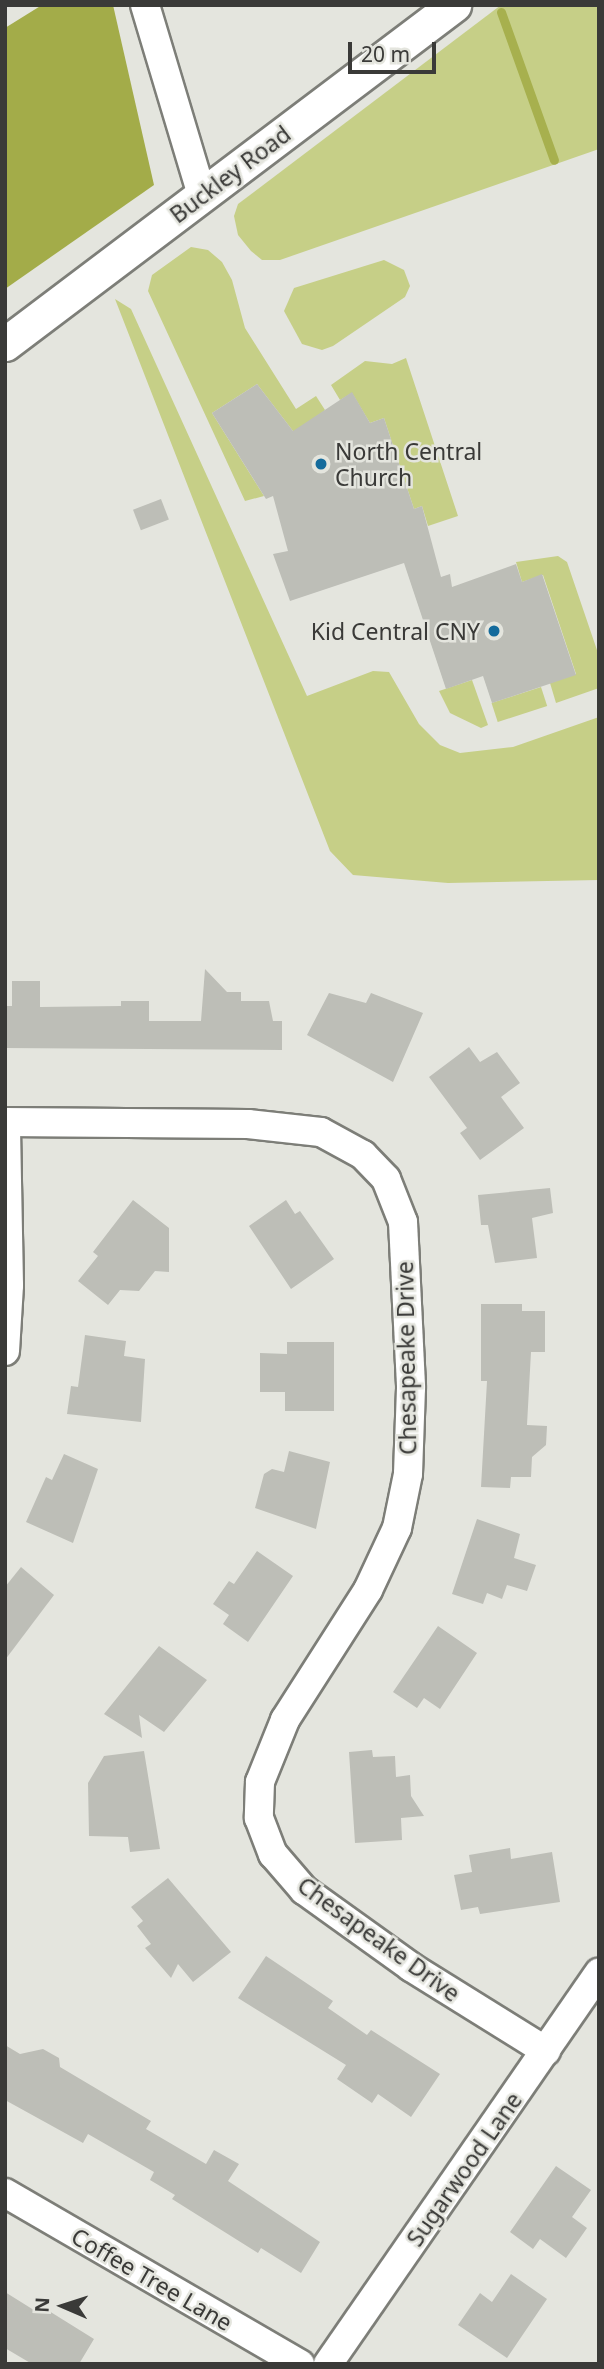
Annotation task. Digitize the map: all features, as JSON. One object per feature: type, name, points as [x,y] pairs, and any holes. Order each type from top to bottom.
[{"type":"street","points":[[145,5],[202,195]]},
{"type":"street","name":"Buckley Road","points":[[5,344],[454,5]]},
{"type":"street","points":[[5,1122],[9,1285],[5,1351]]},
{"type":"street","name":"Chesapeake Drive","points":[[5,1122],[248,1124],[321,1132],[363,1155],[386,1179],[403,1222],[411,1388],[408,1474],[397,1528],[368,1590],[285,1720],[260,1782],[259,1818],[273,1854],[304,1890],[411,1967],[546,2051]]},
{"type":"street","name":"Sugarwood Lane","points":[[328,2364],[599,1973]]},
{"type":"street","name":"Coffee Tree Lane","points":[[5,2193],[300,2364]]},
{"type":"green space","points":[[42,5],[113,5],[154,185],[5,289],[5,28]]},
{"type":"green space","points":[[501,5],[599,5],[599,149],[280,260],[262,260],[251,251],[238,235],[234,216],[238,204]]},
{"type":"green space","points":[[191,247],[208,250],[222,262],[232,280],[245,328],[296,409],[316,396],[325,410],[296,435],[257,384],[212,413],[264,496],[245,501],[148,291],[152,275]]},
{"type":"green space","points":[[384,260],[404,270],[410,286],[405,297],[333,346],[322,350],[302,344],[284,311],[294,288]]},
{"type":"green space","points":[[115,299],[131,309],[307,696],[373,671],[389,672],[419,724],[440,745],[460,753],[513,747],[599,717],[599,880],[448,883],[353,875],[330,851]]},
{"type":"green space","points":[[406,358],[458,516],[428,526],[422,506],[414,509],[384,418],[370,423],[352,393],[340,400],[331,385],[365,361],[392,364]]},
{"type":"green space","points":[[558,556],[567,562],[599,656],[599,688],[556,703],[550,683],[576,674],[543,575],[522,582],[516,562]]},
{"type":"green space","points":[[472,680],[488,725],[481,728],[450,713],[439,691]]},
{"type":"green space","points":[[541,687],[547,706],[498,722],[492,703]]},
{"type":"building","name":"North Central Church","points":[[257,384],[293,431],[352,392],[370,423],[384,418],[414,509],[422,506],[441,577],[450,574],[452,587],[516,564],[522,582],[542,574],[576,675],[492,703],[483,676],[446,689],[404,563],[290,601],[273,554],[288,551],[273,496],[266,499],[212,413]]},
{"type":"building","points":[[161,499],[169,520],[141,530],[133,510]]},
{"type":"building","points":[[205,969],[227,992],[241,992],[241,1001],[269,1001],[273,1021],[282,1021],[282,1050],[5,1048],[5,1006],[12,1006],[12,981],[40,981],[40,1007],[121,1006],[121,1001],[149,1001],[149,1021],[201,1021]]},
{"type":"building","points":[[329,993],[366,1003],[371,993],[423,1013],[393,1082],[307,1035]]},
{"type":"building","points":[[469,1047],[480,1062],[497,1052],[520,1083],[501,1097],[524,1128],[480,1160],[460,1133],[467,1128],[429,1077]]},
{"type":"building","points":[[550,1188],[553,1213],[532,1218],[537,1258],[495,1263],[488,1225],[481,1225],[478,1195]]},
{"type":"building","points":[[133,1200],[169,1228],[169,1272],[155,1271],[139,1291],[120,1290],[108,1305],[78,1281],[98,1256],[93,1252]]},
{"type":"building","points":[[286,1200],[295,1214],[300,1211],[334,1259],[291,1289],[249,1226]]},
{"type":"building","points":[[481,1304],[522,1304],[522,1311],[545,1311],[545,1352],[531,1352],[527,1425],[547,1426],[546,1445],[532,1457],[531,1477],[511,1477],[510,1488],[481,1487],[487,1381],[481,1381]]},
{"type":"building","points":[[85,1335],[126,1341],[124,1356],[145,1359],[141,1422],[67,1414],[71,1386],[78,1387]]},
{"type":"building","points":[[287,1342],[334,1342],[334,1411],[285,1411],[285,1392],[260,1392],[260,1353],[287,1354]]},
{"type":"building","points":[[289,1451],[330,1462],[316,1529],[255,1508],[264,1474],[272,1469],[284,1472]]},
{"type":"building","points":[[64,1454],[98,1469],[73,1543],[26,1522],[46,1477],[52,1480]]},
{"type":"building","points":[[477,1519],[520,1534],[514,1558],[536,1565],[527,1591],[507,1585],[502,1599],[487,1593],[483,1604],[452,1594]]},
{"type":"building","points":[[257,1551],[293,1576],[248,1642],[223,1624],[229,1615],[213,1604],[229,1581],[234,1584]]},
{"type":"building","points":[[21,1567],[54,1595],[5,1660],[5,1587]]},
{"type":"building","points":[[438,1626],[477,1653],[440,1709],[424,1698],[417,1708],[393,1692]]},
{"type":"building","points":[[159,1646],[207,1680],[164,1732],[139,1715],[142,1738],[104,1714]]},
{"type":"building","points":[[372,1750],[373,1757],[395,1756],[396,1777],[410,1775],[411,1796],[424,1816],[401,1818],[402,1840],[355,1843],[349,1752]]},
{"type":"building","points":[[144,1751],[160,1849],[130,1852],[128,1837],[89,1836],[88,1783],[104,1756]]},
{"type":"building","points":[[510,1848],[511,1859],[552,1852],[560,1902],[480,1914],[478,1907],[461,1910],[454,1875],[472,1872],[469,1855]]},
{"type":"building","points":[[168,1878],[231,1952],[193,1982],[178,1964],[171,1978],[145,1948],[151,1944],[137,1926],[143,1921],[131,1907]]},
{"type":"building","points":[[266,1956],[333,2001],[328,2008],[367,2035],[371,2030],[440,2074],[411,2117],[378,2094],[372,2103],[337,2079],[346,2065],[238,1998]]},
{"type":"building","points":[[5,2045],[20,2054],[43,2049],[59,2058],[60,2067],[151,2121],[146,2129],[206,2164],[214,2150],[239,2164],[228,2181],[320,2242],[301,2273],[261,2248],[258,2253],[172,2199],[175,2195],[150,2180],[154,2172],[88,2134],[83,2143],[5,2100]]},
{"type":"building","points":[[556,2166],[591,2190],[572,2217],[587,2228],[566,2258],[540,2239],[533,2249],[510,2232]]},
{"type":"building","points":[[511,2274],[547,2299],[507,2358],[458,2325],[480,2293],[492,2302]]},
{"type":"building","points":[[5,2292],[37,2312],[41,2306],[94,2339],[79,2364],[32,2364],[5,2348]]},
{"type":"waterway","points":[[501,12],[554,160]]},
{"type":"place","name":"North Central Church","points":[[321,464]]},
{"type":"place","name":"Kid Central CNY","points":[[494,631]]}]
